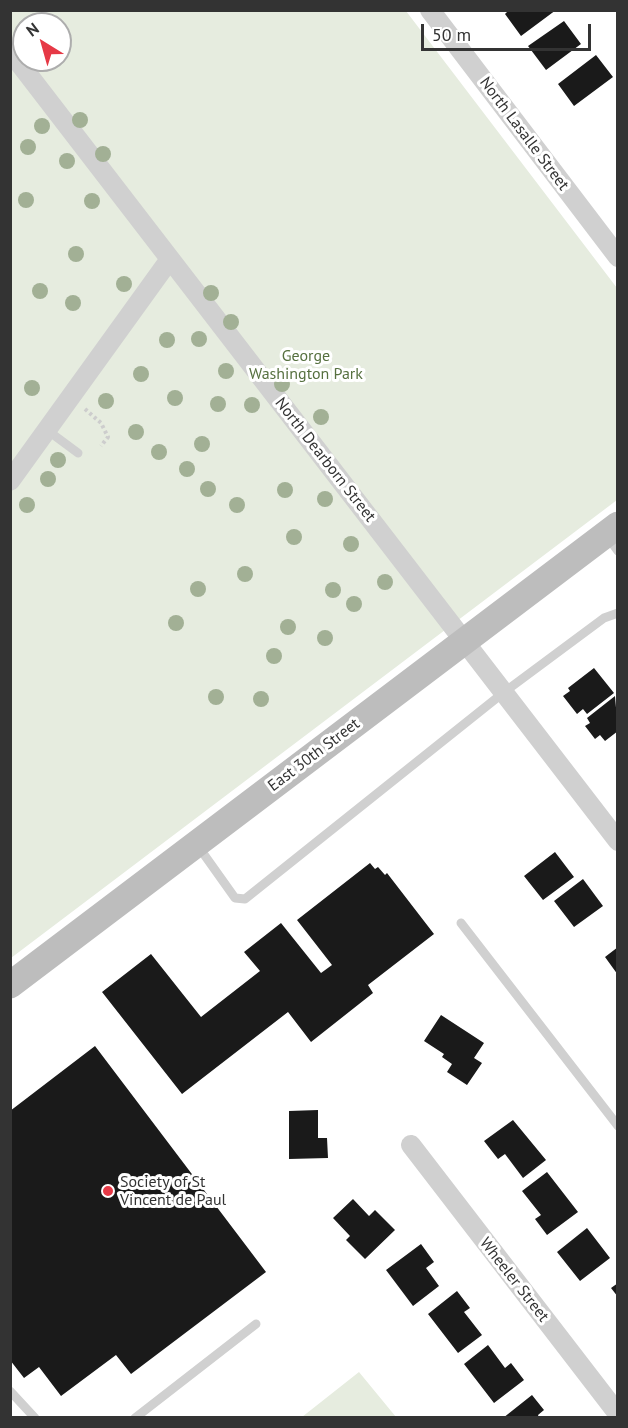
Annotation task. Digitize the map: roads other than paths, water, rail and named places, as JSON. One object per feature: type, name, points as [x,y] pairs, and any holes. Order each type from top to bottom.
[{"type":"main road","name":"East 30th Street","points":[[10,985],[465,642],[613,537]]},
{"type":"street","name":"North Lasalle Street","points":[[430,10],[618,257]]},
{"type":"street","name":"North Dearborn Street","points":[[10,51],[618,841]]},
{"type":"street","points":[[10,481],[170,259]]},
{"type":"street","name":"Wheeler Street","points":[[411,1145],[615,1405]]},
{"type":"lane","points":[[47,430],[78,453]]},
{"type":"lane","points":[[196,844],[235,898],[245,899],[503,693],[604,618],[618,614]]},
{"type":"lane","points":[[460,923],[618,1126]]},
{"type":"lane","points":[[135,1418],[256,1324]]},
{"type":"lane","points":[[10,1390],[35,1418]]},
{"type":"place","name":"Society of St Vincent de Paul","points":[[108,1191]]},
{"type":"park label","name":"George Washington Park","points":[[306,365]]}]
